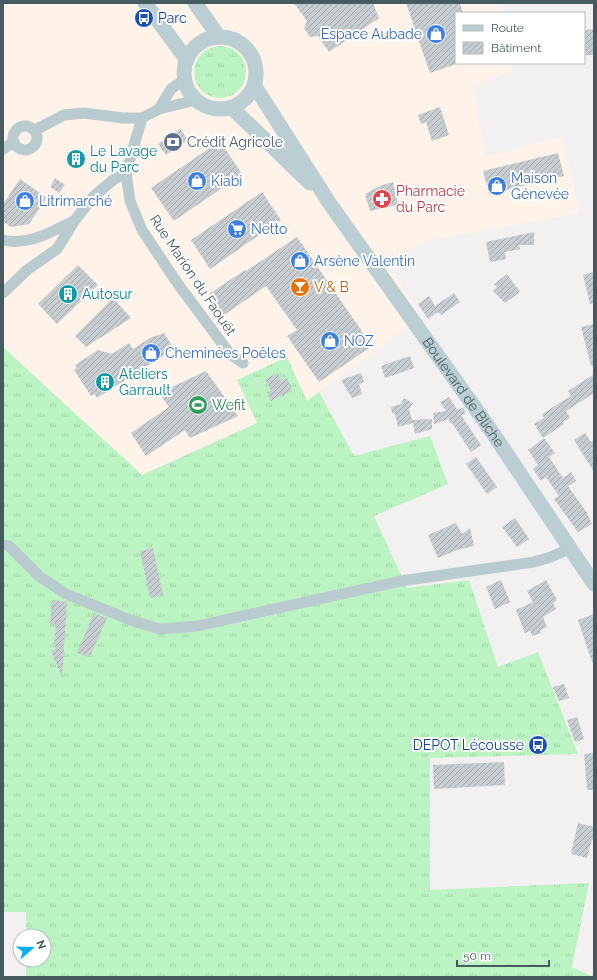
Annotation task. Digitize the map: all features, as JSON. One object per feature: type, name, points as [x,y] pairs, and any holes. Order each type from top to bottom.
[{"type":"main road","points":[[145,3],[187,60]]},
{"type":"main road","points":[[195,3],[219,38]]},
{"type":"main road","points":[[219,38],[230,39],[240,44],[247,50],[252,58],[256,76],[254,85],[249,94],[241,102],[231,107],[222,109],[204,105],[196,100],[188,90],[184,70],[192,51],[209,39],[219,38]]},
{"type":"main road","name":"Boulevard de Bliche","points":[[254,85],[330,204],[490,429],[594,584]]},
{"type":"main road","name":"Boulevard de Bliche","points":[[231,107],[330,204]]},
{"type":"street","points":[[159,109],[171,89],[185,79]]},
{"type":"street","points":[[35,130],[64,116],[84,113],[123,118],[142,118],[159,109],[196,100]]},
{"type":"street","name":"Rue Marion du Faouët","points":[[142,118],[126,173],[130,201],[142,230],[178,284],[230,354],[243,363]]},
{"type":"street","points":[[27,125],[35,130],[38,135],[38,140],[32,149],[21,150],[16,147],[14,142],[14,134],[18,127],[27,125]]},
{"type":"street","points":[[3,149],[14,142]]},
{"type":"street","points":[[3,293],[27,270],[57,249],[75,220],[92,197],[113,180],[126,173]]},
{"type":"street","points":[[3,240],[14,243],[33,240],[75,220]]},
{"type":"street","points":[[3,545],[10,546],[39,576],[66,594],[133,622],[160,629],[197,626],[401,581],[534,562],[551,557],[571,548]]},
{"type":"shaded area","points":[[3,3],[498,3],[503,12],[455,12],[455,64],[510,64],[511,72],[473,85],[485,157],[562,136],[580,213],[435,239],[385,258],[421,317],[307,401],[237,380],[257,422],[142,475],[3,347]]},
{"type":"green space","points":[[220,46],[230,48],[238,54],[244,62],[246,72],[244,82],[238,90],[230,96],[220,98],[210,96],[202,90],[196,82],[194,72],[196,62],[202,54],[210,48]]},
{"type":"green space","points":[[3,347],[142,475],[257,423],[237,380],[287,357],[307,401],[319,392],[354,456],[430,436],[448,484],[374,516],[407,588],[469,580],[498,667],[538,652],[578,754],[430,758],[430,890],[589,883],[572,967],[591,976],[594,975],[594,977],[26,977],[26,968],[52,968],[52,928],[26,928],[26,912],[3,912]]},
{"type":"building","points":[[294,3],[373,3],[379,18],[329,52],[318,36],[310,37],[304,28],[307,21]]},
{"type":"building","name":"Espace Aubade","points":[[406,3],[460,3],[463,12],[455,12],[456,64],[430,73]]},
{"type":"building","points":[[594,29],[594,55],[585,55],[585,30]]},
{"type":"building","points":[[440,107],[449,135],[432,141],[426,122],[421,124],[418,115]]},
{"type":"building","name":"Crédit Agricole","points":[[180,129],[188,140],[166,155],[158,144],[171,132],[173,134]]},
{"type":"building","name":"Kiabi","points":[[220,141],[242,174],[174,221],[151,188]]},
{"type":"building","name":"Le Lavage du Parc","points":[[76,148],[86,155],[75,169],[66,163]]},
{"type":"building","points":[[558,153],[564,176],[489,194],[483,171]]},
{"type":"building","points":[[55,178],[65,185],[59,193],[50,187]]},
{"type":"building","name":"Litrimarché","points":[[20,179],[47,198],[29,224],[11,227],[3,221],[3,204]]},
{"type":"building","name":"Pharmacie du Parc","points":[[393,182],[398,205],[370,211],[365,194],[382,185]]},
{"type":"building","name":"Netto","points":[[262,192],[281,220],[210,269],[191,240]]},
{"type":"building","points":[[534,232],[534,245],[519,245],[520,249],[505,252],[506,259],[490,262],[486,242]]},
{"type":"building","points":[[297,237],[372,346],[319,382],[287,336],[297,330],[266,286],[224,315],[209,294]]},
{"type":"building","name":"Autosur","points":[[78,265],[98,285],[57,324],[38,304]]},
{"type":"building","points":[[594,272],[594,303],[590,304],[583,275]]},
{"type":"building","points":[[507,274],[520,292],[505,303],[493,291],[497,287],[494,284]]},
{"type":"building","points":[[454,293],[460,302],[441,315],[438,312],[428,319],[418,304],[429,296],[435,306]]},
{"type":"building","points":[[113,298],[131,318],[86,347],[75,336]]},
{"type":"building","points":[[594,324],[594,366],[591,366],[581,327]]},
{"type":"building","name":"Ateliers Garrault","points":[[164,333],[174,349],[97,398],[94,394],[91,396],[74,370],[77,368],[75,365],[98,350],[112,354],[129,343],[133,349],[150,338]]},
{"type":"building","points":[[410,356],[414,368],[385,378],[381,366]]},
{"type":"building","name":"Wefit","points":[[206,371],[238,416],[190,438],[185,430],[146,456],[131,433],[169,407],[159,393]]},
{"type":"building","points":[[278,373],[281,381],[287,378],[292,391],[271,401],[267,392],[271,391],[265,379]]},
{"type":"building","points":[[361,373],[364,382],[359,384],[362,394],[352,398],[341,380]]},
{"type":"building","points":[[594,374],[594,393],[566,411],[570,418],[563,422],[564,424],[543,438],[534,424],[544,418],[542,414],[571,396],[568,391]]},
{"type":"building","points":[[449,397],[457,409],[464,408],[465,414],[461,415],[481,445],[471,452],[452,423],[450,423],[449,419],[434,424],[433,413],[446,411],[440,402]]},
{"type":"building","points":[[404,398],[413,403],[409,409],[412,420],[432,419],[432,429],[415,434],[413,423],[398,427],[395,414],[392,413],[391,407],[401,404]]},
{"type":"building","points":[[585,433],[591,442],[594,440],[594,472],[574,440]]},
{"type":"building","points":[[544,438],[555,453],[549,457],[563,478],[571,472],[576,481],[568,486],[587,513],[592,524],[578,532],[554,499],[559,496],[546,477],[541,481],[533,469],[538,465],[528,450]]},
{"type":"building","points":[[476,457],[497,487],[487,494],[466,464]]},
{"type":"building","points":[[515,518],[529,539],[517,547],[502,527]]},
{"type":"building","points":[[456,523],[462,534],[470,528],[474,546],[457,550],[438,558],[428,535]]},
{"type":"building","points":[[153,548],[163,595],[150,598],[140,551]]},
{"type":"building","points":[[501,580],[510,602],[495,609],[486,587]]},
{"type":"building","points":[[546,580],[557,600],[553,603],[556,609],[543,617],[547,627],[540,630],[541,633],[532,636],[530,631],[525,633],[516,610],[533,602],[527,591]]},
{"type":"building","points":[[52,600],[67,602],[62,677],[51,651],[56,649],[54,645],[56,625],[50,624]]},
{"type":"building","points":[[94,613],[107,618],[91,654],[86,656],[77,653]]},
{"type":"building","points":[[594,614],[594,662],[592,662],[578,620]]},
{"type":"building","points":[[564,684],[569,698],[559,701],[553,687]]},
{"type":"building","points":[[577,717],[584,739],[575,742],[567,720]]},
{"type":"building","points":[[594,753],[594,790],[587,790],[584,754]]},
{"type":"building","points":[[504,762],[505,785],[434,789],[433,765]]},
{"type":"building","points":[[578,823],[594,827],[594,840],[592,840],[587,858],[571,854]]},
{"type":"place","name":"Parc","points":[[144,18]]},
{"type":"place","name":"Espace Aubade","points":[[436,34]]},
{"type":"place","name":"Crédit Agricole","points":[[173,142]]},
{"type":"place","name":"Le Lavage du Parc","points":[[76,159]]},
{"type":"place","name":"Kiabi","points":[[197,181]]},
{"type":"place","name":"Maison Génevée","points":[[497,186]]},
{"type":"place","name":"Pharmacie du Parc","points":[[382,199]]},
{"type":"place","name":"Litrimarché","points":[[25,201]]},
{"type":"place","name":"Netto","points":[[237,229]]},
{"type":"place","name":"Arsène Valentin","points":[[300,261]]},
{"type":"place","name":"V & B","points":[[300,287]]},
{"type":"place","name":"Autosur","points":[[68,294]]},
{"type":"place","name":"NOZ","points":[[330,341]]},
{"type":"place","name":"Cheminées Poêles","points":[[151,353]]},
{"type":"place","name":"Ateliers Garrault","points":[[105,382]]},
{"type":"place","name":"Wefit","points":[[198,405]]},
{"type":"place","name":"DEPOT Lécousse","points":[[538,745]]}]
